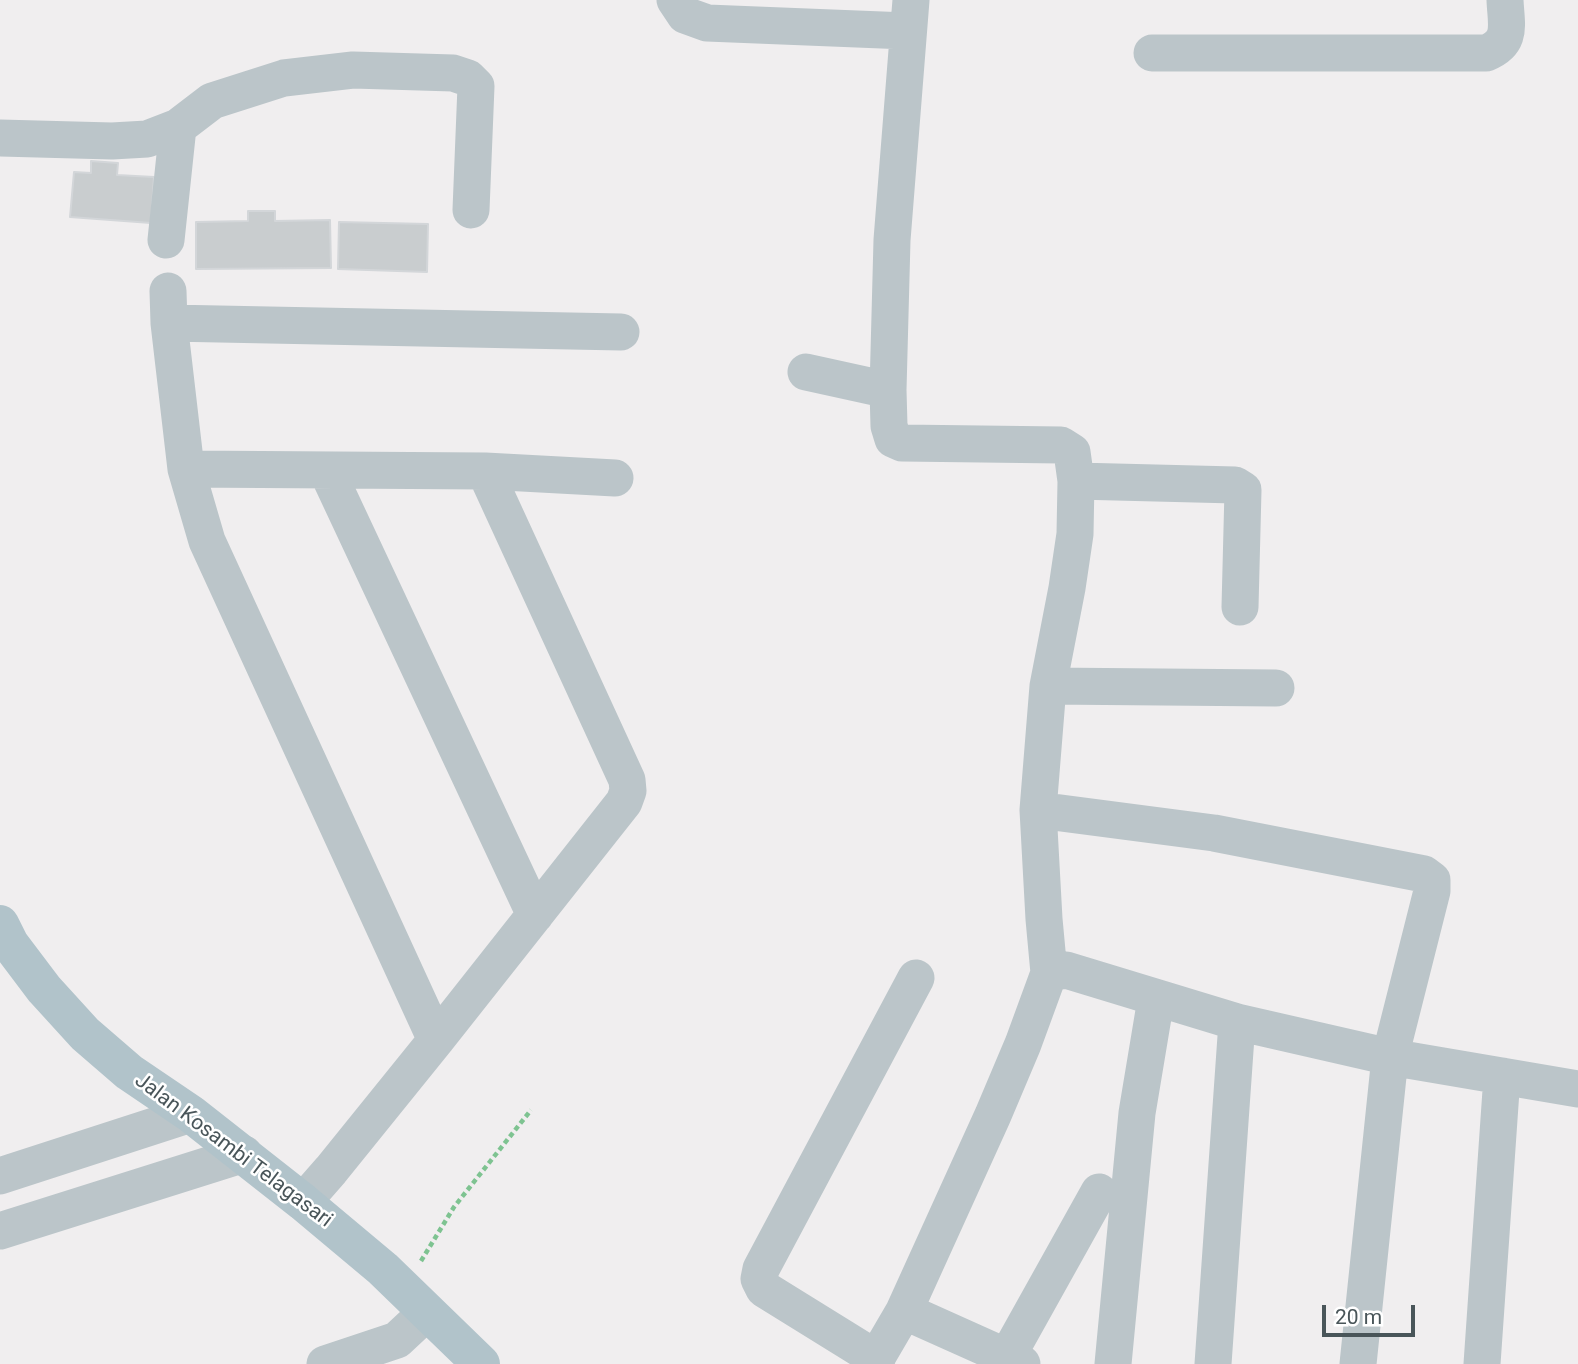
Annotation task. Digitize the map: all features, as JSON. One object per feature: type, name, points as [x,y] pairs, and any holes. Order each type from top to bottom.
[{"type":"main road","name":"Jalan Kosambi Telagasari","points":[[0,924],[10,944],[44,989],[85,1034],[129,1072],[191,1114],[303,1202],[416,1300],[481,1364]]},
{"type":"street","points":[[675,0],[685,15],[707,23],[909,16],[892,240],[888,390],[889,426],[893,439],[902,443],[1061,445],[1072,452],[1076,481],[1075,534],[1068,588],[1048,686],[1038,810],[1049,973],[993,1115],[904,1311],[875,1361],[764,1289],[760,1279],[761,1269],[916,978]]},
{"type":"street","points":[[1152,53],[1486,52],[1496,49],[1506,33],[1505,0]]},
{"type":"street","points":[[0,138],[112,141],[146,139],[178,127],[212,101],[284,78],[353,70],[453,73],[468,79],[476,86],[471,210]]},
{"type":"street","points":[[166,240],[178,127]]},
{"type":"street","points":[[436,1040],[207,541],[186,469],[168,307],[621,332]]},
{"type":"street","points":[[806,372],[888,390]]},
{"type":"street","points":[[186,469],[485,471],[615,478]]},
{"type":"street","points":[[327,471],[535,915]]},
{"type":"street","points":[[303,1202],[535,915],[624,802],[628,791],[627,780],[485,471]]},
{"type":"street","points":[[1076,481],[1240,487],[1243,490],[1240,607]]},
{"type":"street","points":[[1048,686],[1276,688]]},
{"type":"street","points":[[1038,810],[1214,833],[1430,877],[1432,891],[1390,1057],[1358,1364]]},
{"type":"street","points":[[1049,973],[1066,970],[1237,1022],[1390,1057],[1578,1088]]},
{"type":"street","points":[[1113,1364],[1136,1113],[1156,999]]},
{"type":"street","points":[[1213,1364],[1237,1022]]},
{"type":"street","points":[[1482,1364],[1502,1076]]},
{"type":"street","points":[[0,1176],[191,1114]]},
{"type":"street","points":[[0,1231],[244,1154]]},
{"type":"street","points":[[904,1311],[1015,1360],[1099,1192]]},
{"type":"street","points":[[325,1364],[397,1340],[416,1300]]},
{"type":"path","points":[[416,1300],[454,1207],[531,1110]]},
{"type":"building","points":[[91,161],[118,163],[117,175],[154,177],[151,223],[70,217],[74,172],[91,173]]},
{"type":"building","points":[[248,211],[275,211],[275,221],[330,220],[331,268],[196,269],[196,222],[248,221]]},
{"type":"building","points":[[339,222],[428,224],[427,272],[338,269]]}]
